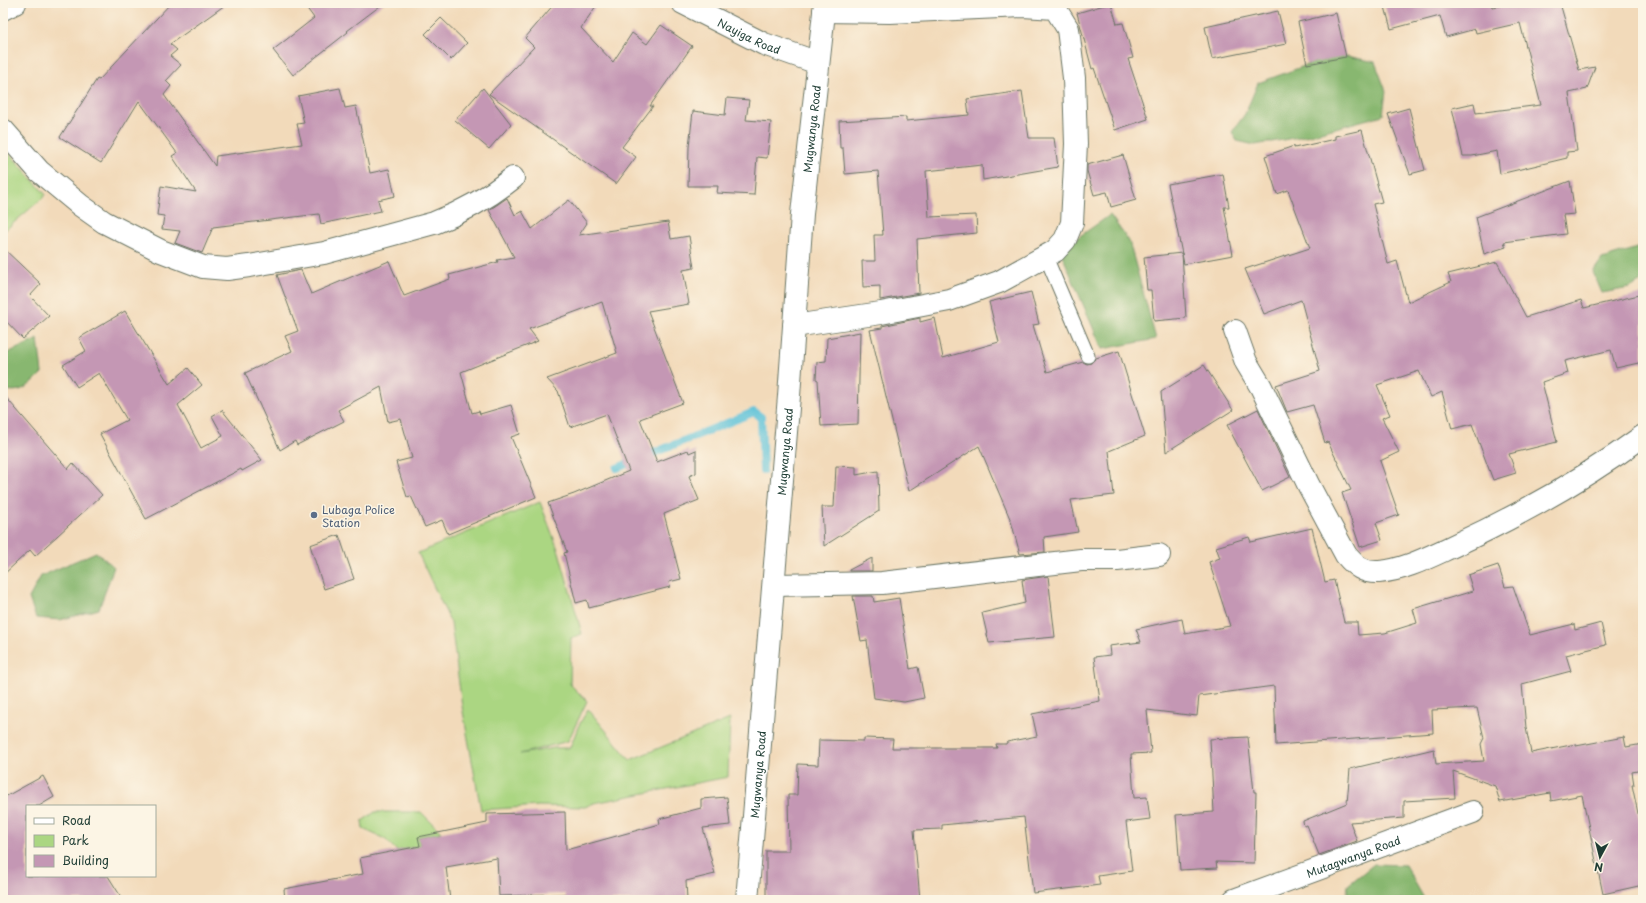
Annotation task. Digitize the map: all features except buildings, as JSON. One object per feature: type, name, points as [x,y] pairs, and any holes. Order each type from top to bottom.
[{"type":"street","points":[[3,9],[15,3]]},
{"type":"street","name":"Nayiga Road","points":[[684,3],[764,44],[818,63]]},
{"type":"street","points":[[794,326],[881,313],[949,300],[999,282],[1055,251],[1065,240],[1072,223],[1076,151],[1074,78],[1068,29],[1055,8],[1023,6],[890,12],[824,7]]},
{"type":"street","name":"Mugwanya Road","points":[[747,900],[774,585],[802,214],[824,7]]},
{"type":"street","points":[[3,130],[39,171],[80,205],[104,222],[178,258],[203,268],[213,269],[249,266],[324,253],[434,223],[449,217],[489,195],[513,178]]},
{"type":"street","points":[[1235,331],[1246,362],[1261,387],[1309,486],[1342,549],[1353,564],[1362,570],[1378,572],[1398,569],[1436,554],[1486,531],[1581,479],[1643,436]]},
{"type":"street","points":[[774,585],[882,583],[1081,560],[1117,560],[1159,555]]},
{"type":"street","name":"Mutagwanya Road","points":[[1234,900],[1473,812]]},
{"type":"lane","points":[[1046,257],[1088,356]]},
{"type":"green space","points":[[1337,54],[1375,62],[1386,91],[1383,115],[1310,135],[1255,145],[1237,141],[1232,132],[1245,114],[1258,83]]},
{"type":"green space","points":[[3,146],[46,195],[3,232]]},
{"type":"green space","points":[[1110,215],[1129,241],[1156,339],[1102,349],[1060,250]]},
{"type":"green space","points":[[1643,246],[1643,280],[1630,288],[1602,293],[1593,272],[1602,259]]},
{"type":"green space","points":[[38,339],[42,373],[25,388],[15,391],[3,389],[3,355]]},
{"type":"green space","points":[[540,502],[559,552],[582,634],[571,638],[570,684],[587,701],[568,741],[520,754],[554,748],[570,748],[578,727],[588,709],[630,760],[730,719],[728,777],[594,803],[585,807],[539,806],[481,810],[462,706],[451,623],[418,553]]},
{"type":"green space","points":[[96,552],[114,567],[99,609],[60,620],[36,618],[29,598],[41,576]]},
{"type":"green space","points":[[375,812],[421,812],[441,832],[418,837],[420,846],[397,851],[385,839],[363,829],[362,821]]},
{"type":"green space","points":[[1374,864],[1405,865],[1425,900],[1346,900],[1348,885]]},
{"type":"waterway","points":[[617,468],[754,412],[761,417],[763,470]]},
{"type":"place","name":"Lubaga Police Station","points":[[314,515]]}]
